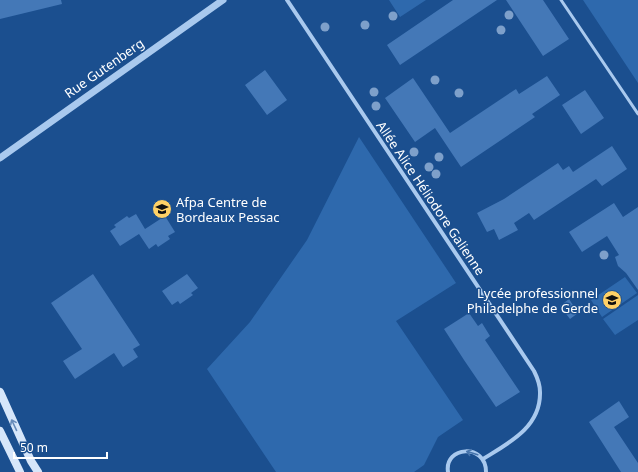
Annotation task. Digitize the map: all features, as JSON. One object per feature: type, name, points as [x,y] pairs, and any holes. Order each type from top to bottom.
[{"type":"main road","points":[[0,392],[2,404],[38,472]]},
{"type":"main road","points":[[0,432],[20,472]]},
{"type":"street","name":"Rue Gutenberg","points":[[0,158],[223,0]]},
{"type":"street","name":"Allée Alice Héliodore Galienne","points":[[287,0],[534,371],[540,391],[539,404],[530,425],[508,444],[483,459]]},
{"type":"street","points":[[448,472],[450,461],[454,456],[459,452],[466,451],[478,454],[483,459],[486,472]]},
{"type":"lane","points":[[561,0],[638,114]]},
{"type":"shaded area","points":[[389,0],[426,0],[400,17]]},
{"type":"shaded area","points":[[583,0],[638,0],[638,83]]},
{"type":"shaded area","points":[[359,137],[456,283],[396,321],[463,420],[438,437],[424,465],[414,472],[276,472],[207,369],[250,322],[307,240]]},
{"type":"shaded area","points":[[625,277],[637,293],[602,317],[591,300]]},
{"type":"shaded area","points":[[638,295],[638,320],[615,335],[603,319]]},
{"type":"building","points":[[0,0],[61,0],[62,4],[0,19]]},
{"type":"building","points":[[453,0],[497,0],[400,65],[387,45]]},
{"type":"building","points":[[506,0],[543,0],[569,39],[543,56]]},
{"type":"building","points":[[265,70],[287,100],[267,115],[245,85]]},
{"type":"building","points":[[547,76],[560,95],[532,114],[535,117],[461,167],[435,128],[415,142],[385,98],[413,78],[450,133],[516,89],[519,94]]},
{"type":"building","points":[[585,90],[604,118],[581,134],[562,105]]},
{"type":"building","points":[[612,146],[627,169],[602,186],[596,179],[534,220],[529,213],[514,223],[518,230],[499,240],[494,229],[487,232],[477,213],[504,199],[558,163],[563,170],[569,166],[573,172]]},
{"type":"building","points":[[614,203],[623,217],[638,207],[638,290],[626,273],[618,266],[615,257],[619,255],[607,236],[582,252],[569,232]]},
{"type":"building","points":[[136,214],[145,229],[165,216],[175,232],[168,236],[170,239],[158,247],[156,244],[149,249],[139,234],[120,246],[110,231],[116,227],[114,225],[127,216],[129,218]]},
{"type":"building","points":[[93,274],[140,345],[133,349],[138,357],[123,367],[114,353],[75,379],[63,361],[82,349],[51,303]]},
{"type":"building","points":[[187,274],[198,288],[191,293],[193,295],[180,304],[178,301],[172,305],[162,291]]},
{"type":"building","points":[[569,299],[578,313],[570,319],[560,306]]},
{"type":"building","points":[[469,313],[478,326],[482,323],[490,336],[485,340],[520,392],[496,407],[444,329]]},
{"type":"building","points":[[619,401],[629,417],[614,427],[638,463],[638,472],[621,472],[589,422]]},
{"type":"place","name":"Afpa Centre de Bordeaux Pessac","points":[[162,209]]},
{"type":"place","name":"Lycée professionnel Philadelphe de Gerde","points":[[612,300]]}]
